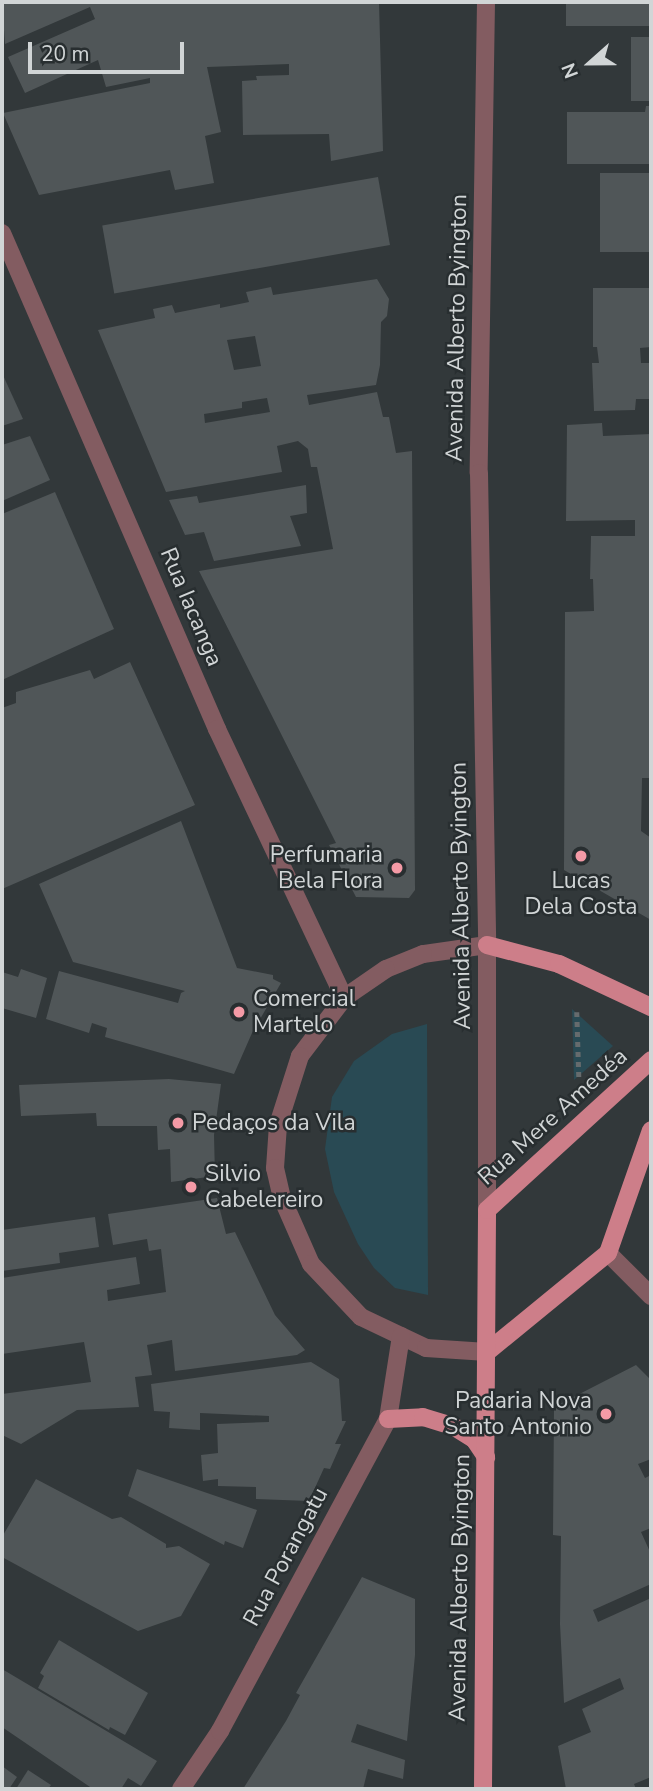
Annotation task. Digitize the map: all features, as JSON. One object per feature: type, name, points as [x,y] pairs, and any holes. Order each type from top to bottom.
[{"type":"main road","points":[[487,945],[559,964],[651,1007]]},
{"type":"main road","name":"Rua Mere Amedéa","points":[[487,1210],[651,1060]]},
{"type":"main road","points":[[487,1352],[608,1253],[651,1130]]},
{"type":"main road","name":"Avenida Alberto Byington","points":[[483,1789],[487,1210]]},
{"type":"main road","points":[[388,1419],[423,1417],[453,1426],[474,1439],[486,1457]]},
{"type":"street","name":"Avenida Alberto Byington","points":[[486,2],[479,473],[487,945],[487,1210]]},
{"type":"street","name":"Rua Iacanga","points":[[2,233],[218,729],[344,998]]},
{"type":"street","points":[[487,945],[423,954],[386,969],[344,998],[300,1056],[278,1125],[275,1168],[282,1198],[311,1264],[361,1317],[426,1348],[487,1352]]},
{"type":"street","points":[[608,1253],[651,1296]]},
{"type":"street","name":"Rua Porangatu","points":[[181,1789],[220,1731],[388,1419],[401,1336]]},
{"type":"path","points":[[578,1008],[579,1083]]},
{"type":"shaded area","points":[[572,1009],[613,1046],[574,1080]]},
{"type":"shaded area","points":[[427,1024],[428,1295],[395,1288],[374,1268],[358,1244],[334,1192],[325,1149],[332,1097],[354,1061],[392,1034]]},
{"type":"building","points":[[2,2],[379,2],[383,151],[331,161],[329,134],[243,135],[242,81],[257,80],[256,76],[289,75],[289,64],[207,67],[221,132],[205,136],[214,183],[175,190],[170,170],[39,195],[3,113],[150,83],[150,78],[106,87],[98,60],[25,93],[8,57],[95,19],[90,7],[5,44]]},
{"type":"building","points":[[566,2],[651,2],[651,26],[566,26]]},
{"type":"building","points":[[631,37],[651,37],[651,101],[631,101]]},
{"type":"building","points":[[646,106],[651,106],[651,164],[567,164],[567,112],[645,112]]},
{"type":"building","points":[[600,173],[651,173],[651,252],[600,252]]},
{"type":"building","points":[[378,177],[390,245],[114,294],[102,226]]},
{"type":"building","points":[[377,279],[389,299],[387,316],[381,322],[380,365],[376,385],[307,395],[309,405],[377,392],[383,417],[389,417],[396,453],[412,451],[415,890],[409,898],[356,897],[329,845],[336,843],[199,571],[333,549],[317,467],[311,467],[308,449],[298,441],[277,446],[282,472],[166,492],[98,330],[155,318],[153,309],[172,305],[175,313],[220,304],[220,308],[249,302],[246,292],[271,287],[273,295]],"holes":[[[255,336],[261,366],[234,370],[227,340]],[[267,398],[270,412],[205,423],[204,414],[242,408],[242,402]]]},
{"type":"building","points":[[593,288],[651,288],[651,347],[640,348],[641,363],[651,363],[651,399],[636,399],[635,410],[594,411],[592,363],[599,363],[597,347],[593,347]]},
{"type":"building","points":[[2,373],[23,419],[2,426]]},
{"type":"building","points":[[602,423],[603,436],[651,434],[651,778],[642,778],[641,831],[651,838],[651,920],[564,870],[565,612],[594,611],[593,579],[590,579],[591,536],[635,536],[635,520],[566,521],[567,425]]},
{"type":"building","points":[[30,436],[50,480],[2,501],[2,445]]},
{"type":"building","points":[[306,485],[307,513],[290,516],[301,546],[214,561],[204,532],[185,535],[169,500],[197,496],[199,503]]},
{"type":"building","points":[[55,492],[114,629],[2,680],[2,514]]},
{"type":"building","points":[[130,662],[195,805],[2,889],[2,708],[16,703],[16,692],[90,670],[94,679]]},
{"type":"building","points":[[181,821],[237,968],[273,975],[273,979],[281,983],[252,1033],[234,1074],[105,1037],[107,1028],[92,1023],[89,1033],[46,1019],[59,971],[178,1003],[181,993],[185,991],[73,962],[39,884]]},
{"type":"building","points":[[21,969],[47,978],[36,1018],[2,1008],[2,972],[18,977]]},
{"type":"building","points":[[169,1079],[221,1084],[214,1135],[215,1176],[171,1182],[170,1149],[158,1150],[157,1126],[97,1126],[96,1113],[21,1116],[19,1085]]},
{"type":"building","points":[[217,1198],[226,1234],[235,1232],[275,1315],[305,1350],[297,1355],[175,1371],[172,1340],[147,1345],[152,1375],[135,1377],[139,1407],[77,1410],[21,1444],[2,1435],[2,1394],[91,1382],[84,1342],[2,1354],[2,1278],[136,1257],[140,1284],[107,1290],[108,1301],[166,1292],[161,1249],[149,1251],[147,1239],[113,1245],[108,1214]]},
{"type":"building","points":[[95,1217],[99,1247],[59,1253],[60,1263],[2,1271],[2,1230]]},
{"type":"building","points":[[311,1362],[339,1379],[342,1421],[346,1421],[335,1444],[341,1444],[330,1469],[324,1468],[309,1501],[256,1499],[256,1487],[218,1486],[218,1479],[203,1481],[201,1455],[218,1453],[217,1424],[269,1422],[269,1416],[200,1413],[200,1430],[169,1428],[170,1412],[154,1411],[151,1384]]},
{"type":"building","points":[[636,1365],[651,1380],[651,1459],[638,1464],[645,1478],[651,1475],[651,1528],[641,1532],[651,1554],[651,1584],[593,1610],[598,1622],[651,1598],[651,1777],[634,1784],[636,1789],[566,1789],[558,1746],[591,1732],[582,1709],[624,1689],[620,1678],[564,1703],[560,1624],[561,1536],[553,1535],[554,1407]]},
{"type":"building","points":[[137,1469],[257,1510],[243,1548],[225,1541],[224,1545],[128,1496]]},
{"type":"building","points":[[36,1479],[112,1519],[121,1517],[166,1544],[166,1548],[179,1546],[210,1564],[181,1616],[138,1631],[2,1557],[2,1537]]},
{"type":"building","points":[[362,1577],[415,1599],[415,1655],[407,1741],[357,1724],[351,1742],[405,1760],[403,1779],[368,1769],[363,1789],[243,1789],[286,1721],[300,1695],[296,1693]]},
{"type":"building","points":[[59,1640],[148,1693],[125,1735],[110,1727],[109,1730],[38,1688],[44,1676],[40,1673]]},
{"type":"building","points":[[2,1669],[157,1761],[141,1786],[128,1778],[121,1789],[93,1789],[2,1727]]},
{"type":"building","points":[[2,1766],[17,1777],[9,1789],[2,1789]]},
{"type":"building","points":[[28,1770],[51,1785],[48,1789],[16,1789]]},
{"type":"place","name":"Lucas Dela Costa","points":[[581,856]]},
{"type":"place","name":"Perfumaria Bela Flora","points":[[397,868]]},
{"type":"place","name":"Comercial Martelo","points":[[239,1012]]},
{"type":"place","name":"Pedaços da Vila","points":[[178,1123]]},
{"type":"place","name":"Silvio Cabelereiro","points":[[191,1187]]},
{"type":"place","name":"Padaria Nova Santo Antonio","points":[[606,1414]]}]
